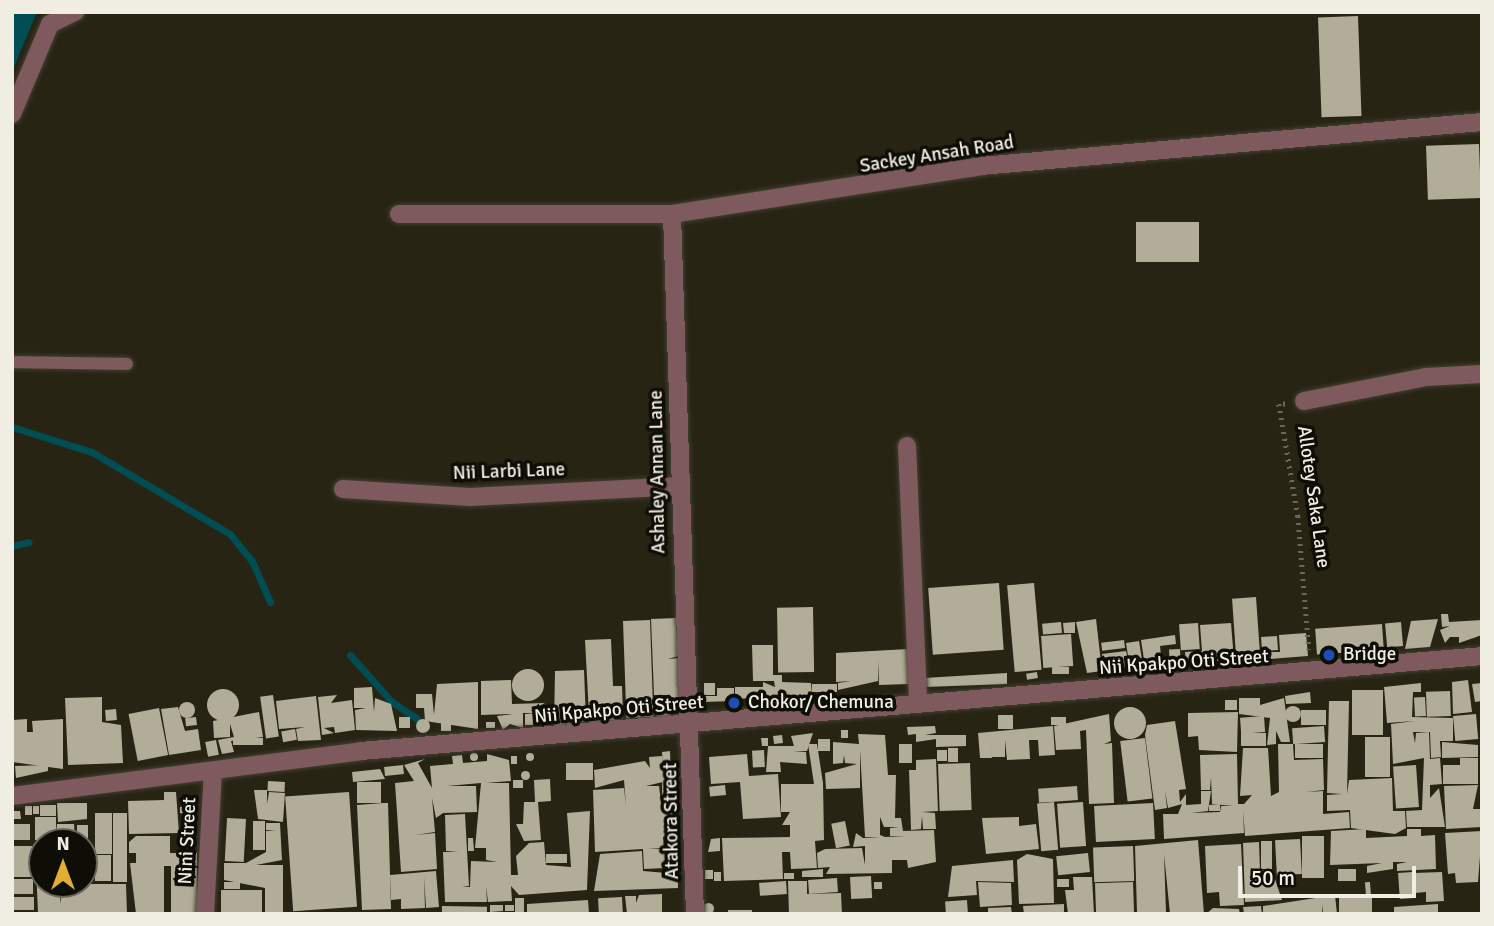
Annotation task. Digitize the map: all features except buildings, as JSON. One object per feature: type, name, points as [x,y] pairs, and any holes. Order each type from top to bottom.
[{"type":"street","points":[[12,114],[50,24],[75,12]]},
{"type":"street","name":"Sackey Ansah Road","points":[[398,214],[672,214],[981,166],[1482,122]]},
{"type":"street","name":"Ashaley Annan Lane","points":[[672,214],[677,486],[691,728]]},
{"type":"street","name":"Allotey Saka Lane","points":[[1304,401],[1426,377],[1482,374]]},
{"type":"street","points":[[907,446],[918,703]]},
{"type":"street","name":"Nii Larbi Lane","points":[[343,489],[470,496],[677,486]]},
{"type":"street","name":"Nii Kpakpo Oti Street","points":[[12,796],[361,751],[691,728],[736,718],[918,703],[1311,676],[1482,656]]},
{"type":"street","name":"Atakora Street","points":[[691,728],[695,914]]},
{"type":"street","name":"Nini Street","points":[[205,914],[212,771]]},
{"type":"lane","points":[[12,362],[127,364]]},
{"type":"path","name":"Allotey Saka Lane","points":[[1304,401],[1279,404],[1298,516],[1311,676]]},
{"type":"water","points":[[12,12],[37,12],[12,72]]},
{"type":"waterway","points":[[12,427],[92,452],[230,534],[252,561],[270,602]]},
{"type":"waterway","points":[[12,546],[29,542]]},
{"type":"waterway","points":[[350,655],[392,702],[417,719]]},
{"type":"place","name":"Bridge","points":[[1329,655]]},
{"type":"place","name":"Chokor/ Chemuna","points":[[734,703]]}]
